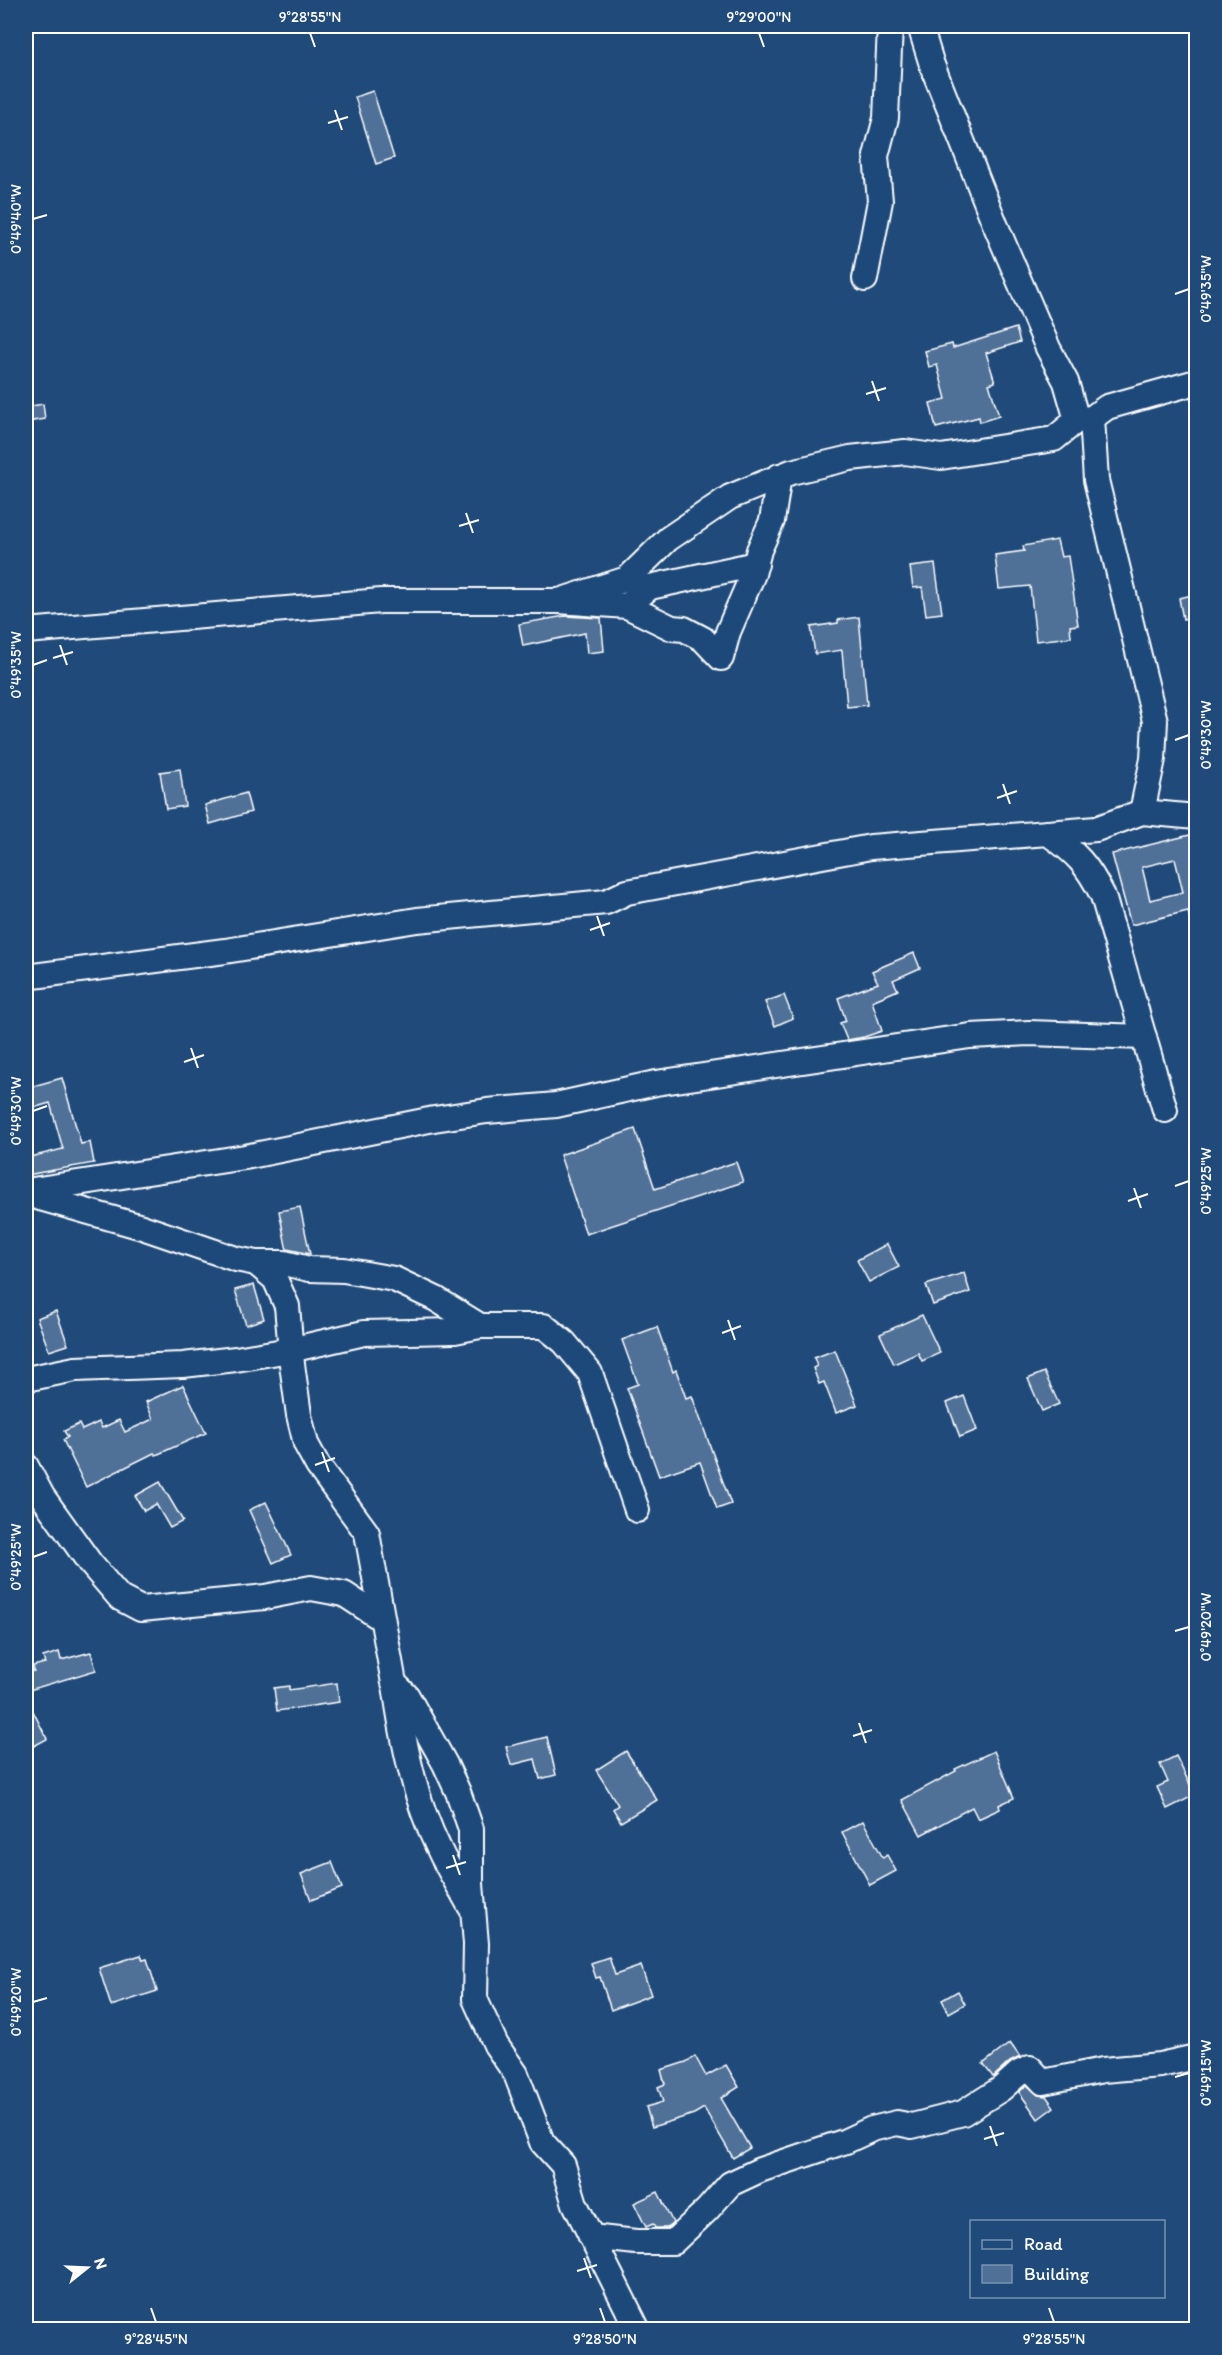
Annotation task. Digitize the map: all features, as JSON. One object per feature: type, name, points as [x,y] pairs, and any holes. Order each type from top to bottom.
[{"type":"street","points":[[865,279],[880,201],[876,156],[886,118],[890,26]]},
{"type":"street","points":[[920,26],[932,65],[995,224],[1048,348],[1085,419],[1096,480],[1155,721],[1153,759],[1142,812]]},
{"type":"street","points":[[559,601],[627,579],[668,539],[730,497],[779,476],[850,458],[904,452],[941,457],[1054,439],[1107,407],[1197,382]]},
{"type":"street","points":[[26,631],[381,601],[559,601],[627,606],[672,628],[684,629],[703,639],[721,658],[728,632],[772,521],[779,476]]},
{"type":"street","points":[[627,606],[650,587],[756,564]]},
{"type":"street","points":[[26,977],[225,951],[417,920],[606,902],[627,892],[871,847],[1096,829],[1142,812],[1197,817]]},
{"type":"street","points":[[1048,833],[1073,850],[1090,870],[1103,896],[1165,1110]]},
{"type":"street","points":[[26,1192],[245,1157],[434,1119],[487,1111],[556,1105],[656,1083],[970,1036],[1029,1033],[1144,1036]]},
{"type":"street","points":[[26,1192],[142,1227],[201,1249],[256,1263],[284,1263],[309,1269],[344,1270],[393,1279],[436,1299],[480,1326]]},
{"type":"street","points":[[256,1263],[275,1279],[287,1306],[290,1350],[299,1415],[306,1444],[318,1466],[367,1533],[402,1733],[414,1782],[438,1848],[472,1911]]},
{"type":"street","points":[[26,1379],[75,1369],[183,1365],[236,1359],[290,1350],[364,1333],[455,1331],[480,1326],[544,1326],[564,1342],[590,1373],[637,1510]]},
{"type":"street","points":[[26,1466],[42,1496],[90,1563],[120,1598],[141,1609],[265,1597],[311,1588],[344,1594],[382,1619]]},
{"type":"street","points":[[394,1683],[407,1696],[435,1748],[458,1792],[471,1829],[472,1911],[476,1944],[475,1999],[496,2045],[516,2074],[542,2142],[563,2165],[575,2204],[638,2330]]},
{"type":"street","points":[[591,2236],[636,2242],[673,2242],[707,2210],[730,2184],[760,2170],[846,2141],[872,2129],[897,2123],[912,2126],[963,2113],[1001,2089],[1019,2073],[1030,2068],[1043,2082],[1103,2070],[1160,2065],[1197,2057]]},
{"type":"building","points":[[373,91],[394,158],[376,164],[355,97]]},
{"type":"building","points":[[1016,328],[1020,342],[986,353],[995,382],[989,384],[999,416],[980,422],[979,417],[936,428],[930,403],[946,399],[937,365],[929,367],[925,351],[952,344],[953,348]]},
{"type":"building","points":[[43,404],[45,419],[26,422],[26,407]]},
{"type":"building","points":[[1057,540],[1061,557],[1068,556],[1078,625],[1070,626],[1071,637],[1036,641],[1030,586],[999,589],[995,555],[1024,551],[1023,546]]},
{"type":"building","points":[[935,564],[942,613],[926,615],[922,587],[913,588],[910,567]]},
{"type":"building","points":[[1197,594],[1197,616],[1183,619],[1179,598]]},
{"type":"building","points":[[565,616],[601,618],[604,651],[587,653],[585,633],[523,646],[519,624]]},
{"type":"building","points":[[859,617],[867,705],[847,707],[842,650],[815,654],[811,627]]},
{"type":"building","points":[[180,769],[185,806],[166,809],[160,772]]},
{"type":"building","points":[[246,793],[251,812],[210,824],[205,805]]},
{"type":"building","points":[[1190,835],[1197,863],[1197,923],[1191,924],[1188,911],[1131,925],[1112,854]],"holes":[[[1175,859],[1183,892],[1150,900],[1142,867]]]},
{"type":"building","points":[[914,953],[920,968],[893,980],[898,990],[872,1001],[882,1031],[847,1040],[840,1023],[846,1021],[838,998],[878,983],[872,971]]},
{"type":"building","points":[[784,995],[793,1018],[775,1026],[765,1002]]},
{"type":"building","points":[[62,1078],[81,1144],[90,1142],[94,1163],[26,1175],[26,1158],[63,1149],[50,1103],[26,1110],[26,1088]]},
{"type":"building","points":[[635,1129],[655,1189],[736,1162],[743,1182],[586,1234],[560,1155]]},
{"type":"building","points":[[300,1207],[310,1254],[287,1249],[286,1246],[279,1211]]},
{"type":"building","points":[[887,1244],[899,1267],[869,1282],[857,1260]]},
{"type":"building","points":[[964,1273],[970,1292],[933,1305],[926,1285]]},
{"type":"building","points":[[254,1285],[264,1319],[246,1325],[235,1290]]},
{"type":"building","points":[[56,1311],[68,1345],[49,1351],[37,1318]]},
{"type":"building","points":[[922,1315],[940,1353],[922,1361],[918,1353],[894,1364],[880,1334]]},
{"type":"building","points":[[657,1327],[673,1372],[676,1370],[686,1398],[692,1396],[731,1504],[717,1509],[700,1462],[659,1476],[627,1388],[638,1384],[622,1340]]},
{"type":"building","points":[[835,1350],[857,1405],[836,1413],[824,1382],[819,1384],[813,1368],[817,1366],[814,1358]]},
{"type":"building","points":[[1044,1372],[1059,1404],[1042,1411],[1028,1379]]},
{"type":"building","points":[[183,1385],[206,1433],[156,1455],[154,1453],[86,1487],[63,1440],[68,1437],[64,1431],[79,1424],[82,1430],[99,1422],[102,1428],[119,1420],[125,1432],[153,1419],[146,1402]]},
{"type":"building","points":[[964,1396],[977,1430],[960,1437],[947,1403]]},
{"type":"building","points":[[160,1482],[183,1521],[170,1528],[156,1504],[144,1511],[135,1496]]},
{"type":"building","points":[[266,1502],[291,1555],[273,1563],[249,1510]]},
{"type":"building","points":[[59,1652],[61,1660],[91,1652],[96,1670],[26,1691],[26,1673],[34,1671],[33,1666],[45,1663],[43,1657]]},
{"type":"building","points":[[337,1683],[339,1702],[277,1711],[274,1688],[289,1686],[289,1690]]},
{"type":"building","points":[[26,1697],[47,1739],[30,1748],[26,1739]]},
{"type":"building","points":[[547,1737],[556,1775],[540,1779],[535,1759],[511,1765],[506,1747]]},
{"type":"building","points":[[626,1751],[657,1800],[621,1822],[613,1809],[618,1805],[596,1770]]},
{"type":"building","points":[[994,1751],[1014,1798],[999,1805],[1000,1809],[978,1819],[972,1807],[921,1835],[902,1800],[956,1771],[955,1769]]},
{"type":"building","points":[[1176,1756],[1195,1795],[1167,1809],[1157,1787],[1168,1782],[1160,1764]]},
{"type":"building","points":[[863,1821],[883,1858],[887,1855],[896,1871],[870,1885],[842,1832]]},
{"type":"building","points":[[332,1862],[342,1888],[311,1900],[301,1874]]},
{"type":"building","points":[[141,1955],[143,1960],[147,1959],[157,1991],[111,2006],[99,1968]]},
{"type":"building","points":[[609,1957],[615,1975],[641,1966],[651,1995],[611,2010],[600,1977],[596,1978],[591,1963]]},
{"type":"building","points":[[958,1991],[965,2004],[949,2013],[942,2000]]},
{"type":"building","points":[[1010,2043],[1020,2057],[1010,2062],[993,2077],[983,2064]]},
{"type":"building","points":[[695,2056],[706,2076],[726,2065],[739,2087],[721,2098],[750,2148],[733,2158],[704,2108],[694,2114],[652,2127],[646,2107],[663,2102],[658,2087],[665,2084],[661,2070],[686,2062]]},
{"type":"building","points":[[1027,2085],[1038,2095],[1046,2096],[1054,2107],[1038,2119],[1019,2092]]},
{"type":"building","points":[[658,2192],[673,2223],[667,2228],[655,2228],[653,2224],[646,2227],[634,2203]]}]
